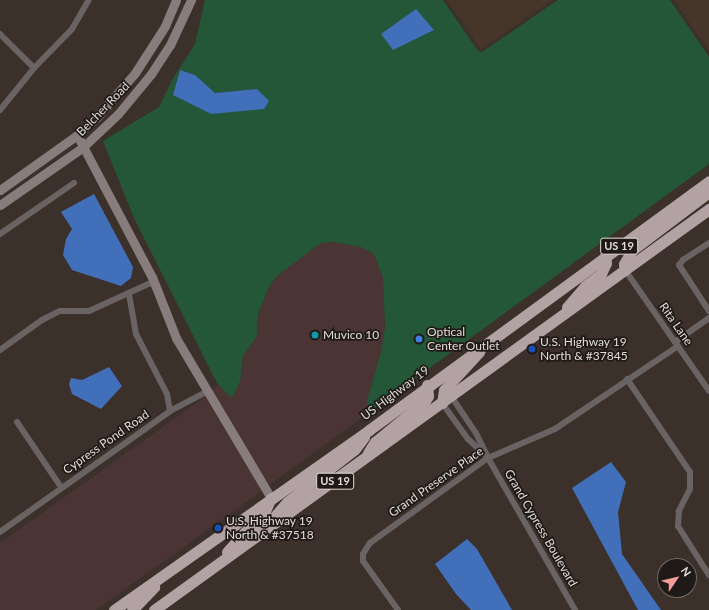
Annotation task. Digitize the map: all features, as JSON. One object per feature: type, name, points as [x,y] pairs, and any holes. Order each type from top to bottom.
[{"type":"highway","name":"US Highway 19","points":[[114,610],[369,430],[427,385],[709,181]]},
{"type":"highway","points":[[625,270],[624,264],[632,250],[709,192]]},
{"type":"highway","name":"US 19","points":[[154,610],[367,458],[709,209]]},
{"type":"highway","points":[[553,322],[585,286],[602,274],[606,263],[605,256]]},
{"type":"highway","points":[[446,400],[444,390],[449,383],[464,371],[490,339]]},
{"type":"highway","points":[[367,458],[375,442],[425,401],[428,396],[427,385]]},
{"type":"highway","points":[[262,532],[279,510],[355,449],[369,430]]},
{"type":"highway","points":[[213,568],[245,532],[261,520],[271,498]]},
{"type":"highway","points":[[132,610],[165,574]]},
{"type":"main road","name":"Belcher Road","points":[[0,190],[77,135],[97,117],[135,73],[165,26],[176,0]]},
{"type":"main road","name":"Belcher Road","points":[[0,205],[83,147],[118,114],[151,74],[170,45],[192,0]]},
{"type":"main road","points":[[77,135],[153,282],[176,338],[206,392],[271,498]]},
{"type":"street","points":[[0,110],[34,68],[72,29],[89,0]]},
{"type":"street","points":[[0,34],[34,68]]},
{"type":"street","points":[[0,234],[74,183]]},
{"type":"street","points":[[709,243],[683,260],[679,265],[709,311]]},
{"type":"street","name":"Rita Lane","points":[[625,270],[709,391]]},
{"type":"street","points":[[0,350],[42,320],[60,311],[89,310],[129,294],[153,282]]},
{"type":"street","points":[[129,294],[136,334],[166,394],[170,411]]},
{"type":"street","name":"Grand Preserve Place","points":[[398,610],[364,561],[363,554],[370,543],[488,458],[555,429],[676,344],[709,318]]},
{"type":"street","points":[[627,379],[688,467],[692,483],[679,511],[678,526],[709,575]]},
{"type":"street","name":"Cypress Pond Road","points":[[17,422],[61,488],[170,411],[206,392]]},
{"type":"street","name":"Grand Cypress Boulevard","points":[[446,400],[468,438],[488,458]]},
{"type":"street","name":"Grand Cypress Boulevard","points":[[446,400],[476,433],[488,458],[575,610]]},
{"type":"street","points":[[0,532],[61,488]]},
{"type":"shaded area","points":[[447,0],[552,0],[481,49]]},
{"type":"shaded area","points":[[674,0],[709,0],[709,51]]},
{"type":"shaded area","points":[[333,242],[361,247],[374,254],[383,278],[385,327],[381,352],[367,401],[368,413],[268,486],[210,390],[219,384],[229,396],[240,381],[243,356],[257,336],[257,317],[269,287],[277,276],[320,243]]},
{"type":"shaded area","points":[[205,397],[262,491],[96,610],[0,610],[0,543]]},
{"type":"green space","points":[[205,0],[443,0],[478,51],[482,52],[558,0],[670,0],[709,57],[709,164],[368,413],[367,401],[381,352],[385,327],[383,278],[374,254],[361,247],[333,242],[321,243],[277,276],[269,287],[257,317],[257,336],[243,356],[240,381],[233,396],[229,396],[217,383],[134,218],[103,141],[159,107],[172,80],[195,44]],"holes":[[[180,70],[195,75],[215,93],[257,89],[230,111],[211,114],[173,95]]]},
{"type":"water","points":[[416,9],[434,30],[393,50],[381,34]]},
{"type":"water","points":[[180,70],[195,75],[215,93],[257,89],[269,101],[264,109],[211,114],[173,95]]},
{"type":"water","points":[[94,194],[133,267],[131,278],[121,286],[72,270],[63,255],[66,239],[72,229],[61,212]]},
{"type":"water","points":[[109,367],[122,386],[101,409],[72,394],[69,384],[71,378],[82,380]]},
{"type":"water","points":[[611,462],[626,482],[618,512],[622,554],[661,610],[638,610],[572,488]]},
{"type":"water","points":[[467,539],[477,549],[512,610],[471,610],[456,594],[435,564]]},
{"type":"place","name":"Muvico 10","points":[[315,335]]},
{"type":"place","name":"Optical Center Outlet","points":[[419,339]]},
{"type":"place","name":"U.S. Highway 19 North & #37845","points":[[532,349]]},
{"type":"place","name":"U.S. Highway 19 North & #37518","points":[[218,528]]}]
